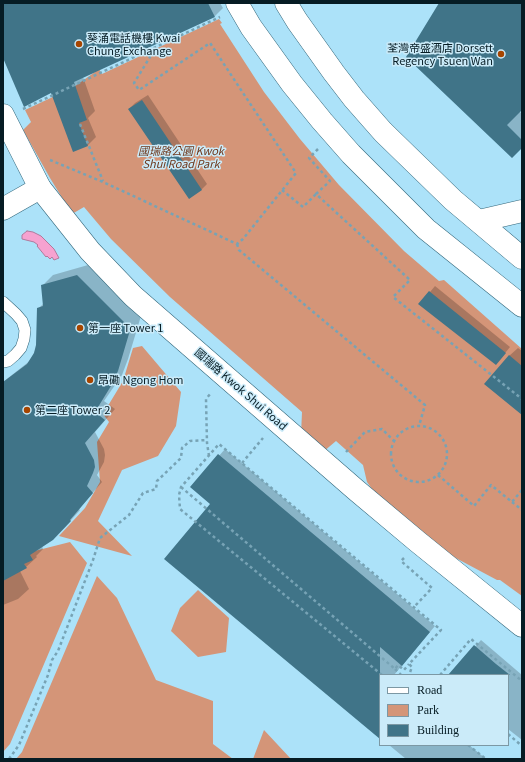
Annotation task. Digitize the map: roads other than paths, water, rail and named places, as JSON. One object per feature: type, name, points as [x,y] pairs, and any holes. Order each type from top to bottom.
[{"type":"street","points":[[286,3],[334,73],[354,99],[383,132],[453,200],[522,258]]},
{"type":"street","points":[[231,9],[250,27],[292,84],[351,154],[426,229],[522,306]]},
{"type":"street","name":"國瑞路 Kwok Shui Road","points":[[11,113],[40,188],[90,251],[133,296],[356,490],[522,626]]},
{"type":"street","points":[[3,209],[40,188]]},
{"type":"street","points":[[479,221],[522,211]]},
{"type":"lane","points":[[3,362],[16,356],[24,340],[25,330],[22,321],[16,314],[5,306]]},
{"type":"place","name":"葵涌電話機樓 Kwai Chung Exchange","points":[[79,44]]},
{"type":"place","name":"荃灣帝盛酒店 Dorsett Regency Tsuen Wan","points":[[501,54]]},
{"type":"place","name":"第一座 Tower 1","points":[[80,328]]},
{"type":"place","name":"昂磡 Ngong Hom","points":[[90,380]]},
{"type":"place","name":"第二座 Tower 2","points":[[27,410]]},
{"type":"park label","name":"國瑞路公園 Kwok Shui Road Park","points":[[181,157]]}]
